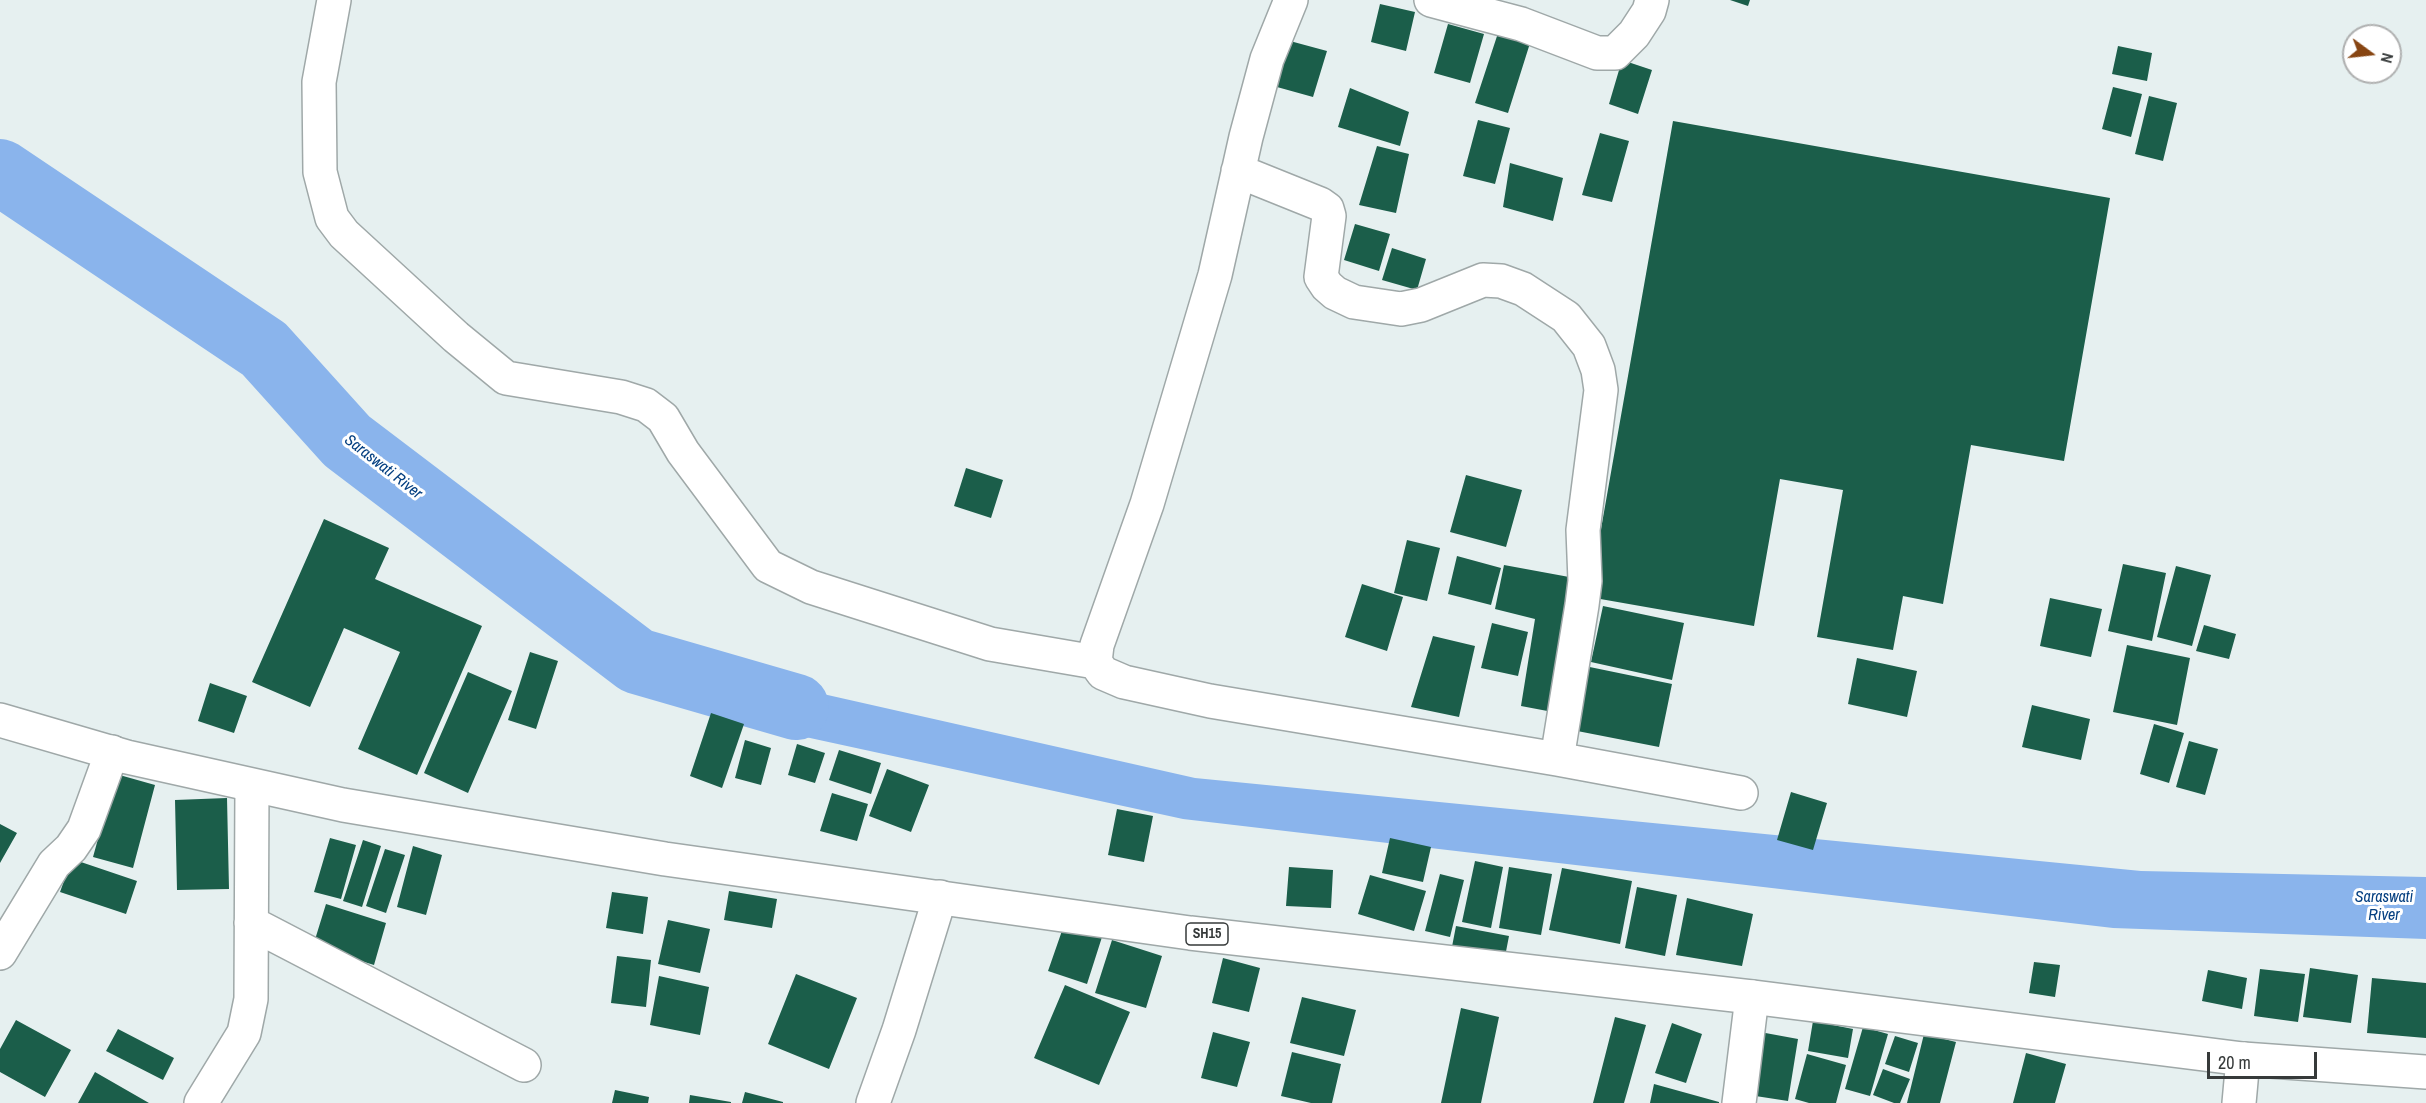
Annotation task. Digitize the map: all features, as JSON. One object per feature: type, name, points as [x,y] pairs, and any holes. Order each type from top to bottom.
[{"type":"street","points":[[334,0],[319,82],[320,172],[332,218],[344,234],[456,337],[506,378],[621,397],[646,405],[663,418],[683,452],[768,566],[811,587],[990,644],[1095,662]]},
{"type":"street","points":[[1291,0],[1266,59],[1212,286],[1147,504],[1097,645],[1095,662],[1103,673],[1124,682],[1210,701],[1557,759],[1741,793]]},
{"type":"street","points":[[1431,0],[1521,24],[1597,53],[1615,53],[1634,34],[1649,11],[1652,0]]},
{"type":"street","points":[[1238,171],[1320,204],[1327,209],[1329,216],[1322,277],[1327,286],[1354,302],[1401,309],[1421,305],[1483,280],[1501,281],[1523,289],[1566,317],[1589,346],[1598,370],[1601,390],[1583,530],[1585,581],[1557,759]]},
{"type":"street","name":"SH15","points":[[0,720],[112,753],[252,786],[343,805],[665,859],[1190,933],[1752,997],[2242,1059],[2426,1072]]},
{"type":"street","points":[[0,953],[54,864],[71,848],[84,829],[112,753]]},
{"type":"street","points":[[201,1103],[244,1033],[251,999],[252,786]]},
{"type":"street","points":[[873,1103],[899,1030],[940,897]]},
{"type":"street","points":[[251,923],[524,1065]]},
{"type":"street","points":[[1739,1103],[1752,997]]},
{"type":"street","points":[[2239,1103],[2242,1059]]},
{"type":"water","name":"Saraswati River","points":[[801,689],[1195,778],[2141,871],[2426,877],[2426,939],[2113,928],[1183,819],[787,733]]},
{"type":"building","points":[[1730,0],[1750,0],[1748,6]]},
{"type":"building","points":[[1380,4],[1415,12],[1406,51],[1371,42]]},
{"type":"building","points":[[1448,24],[1484,34],[1470,83],[1434,73]]},
{"type":"building","points":[[1499,30],[1531,40],[1508,113],[1475,103]]},
{"type":"building","points":[[1290,41],[1327,51],[1313,97],[1277,87]]},
{"type":"building","points":[[2118,46],[2152,53],[2147,81],[2112,74]]},
{"type":"building","points":[[1622,60],[1652,70],[1638,114],[1609,104]]},
{"type":"building","points":[[2113,87],[2142,94],[2131,137],[2102,129]]},
{"type":"building","points":[[1350,88],[1409,112],[1400,146],[1338,127]]},
{"type":"building","points":[[2149,96],[2177,103],[2163,161],[2135,154]]},
{"type":"building","points":[[1478,120],[1510,128],[1495,184],[1463,176]]},
{"type":"building","points":[[1673,121],[2110,198],[2064,461],[1971,445],[1943,604],[1903,596],[1893,650],[1817,637],[1843,490],[1780,479],[1754,626],[1589,597]]},
{"type":"building","points":[[1600,133],[1629,141],[1612,202],[1582,195]]},
{"type":"building","points":[[1377,146],[1409,154],[1396,213],[1359,205]]},
{"type":"building","points":[[1510,163],[1563,178],[1553,221],[1503,207]]},
{"type":"building","points":[[1355,224],[1390,234],[1379,271],[1344,260]]},
{"type":"building","points":[[1392,248],[1426,259],[1417,290],[1382,280]]},
{"type":"building","points":[[966,468],[1003,480],[991,518],[954,506]]},
{"type":"building","points":[[1466,475],[1522,490],[1506,547],[1450,532]]},
{"type":"building","points":[[324,519],[389,548],[375,579],[482,626],[417,775],[358,749],[400,652],[344,628],[310,707],[252,682]]},
{"type":"building","points":[[1407,540],[1440,548],[1427,601],[1394,593]]},
{"type":"building","points":[[1457,556],[1501,568],[1491,605],[1448,594]]},
{"type":"building","points":[[2123,564],[2166,573],[2152,641],[2108,631]]},
{"type":"building","points":[[1504,565],[1580,579],[1558,713],[1521,706],[1535,619],[1495,609]]},
{"type":"building","points":[[2176,566],[2211,575],[2192,646],[2157,637]]},
{"type":"building","points":[[1362,584],[1403,597],[1387,651],[1345,637]]},
{"type":"building","points":[[2050,598],[2102,609],[2091,657],[2040,646]]},
{"type":"building","points":[[1603,606],[1684,623],[1672,680],[1591,662]]},
{"type":"building","points":[[1492,623],[1528,632],[1518,676],[1481,668]]},
{"type":"building","points":[[2204,625],[2236,634],[2229,659],[2196,651]]},
{"type":"building","points":[[1433,636],[1475,646],[1459,717],[1411,707]]},
{"type":"building","points":[[2127,645],[2190,658],[2177,725],[2113,712]]},
{"type":"building","points":[[530,652],[558,661],[536,729],[508,720]]},
{"type":"building","points":[[1857,658],[1917,671],[1907,717],[1848,704]]},
{"type":"building","points":[[1580,665],[1672,684],[1659,747],[1567,729]]},
{"type":"building","points":[[468,672],[512,691],[468,793],[424,773]]},
{"type":"building","points":[[210,683],[247,696],[234,733],[198,721]]},
{"type":"building","points":[[2032,705],[2090,719],[2081,760],[2022,747]]},
{"type":"building","points":[[711,713],[744,724],[722,788],[690,776]]},
{"type":"building","points":[[2154,724],[2184,733],[2169,783],[2140,774]]},
{"type":"building","points":[[745,740],[771,748],[761,785],[735,778]]},
{"type":"building","points":[[2189,741],[2218,749],[2205,795],[2176,787]]},
{"type":"building","points":[[797,744],[825,753],[815,783],[788,775]]},
{"type":"building","points":[[839,750],[881,763],[871,794],[829,780]]},
{"type":"building","points":[[887,769],[929,785],[911,832],[869,816]]},
{"type":"building","points":[[116,774],[155,785],[133,868],[93,857]]},
{"type":"building","points":[[1791,792],[1827,803],[1813,850],[1777,840]]},
{"type":"building","points":[[832,793],[868,804],[857,841],[820,831]]},
{"type":"building","points":[[227,798],[229,889],[177,890],[175,800]]},
{"type":"building","points":[[1117,809],[1153,816],[1144,862],[1108,855]]},
{"type":"building","points":[[0,824],[17,833],[0,863]]},
{"type":"building","points":[[330,838],[356,845],[341,899],[314,892]]},
{"type":"building","points":[[1390,838],[1431,847],[1423,882],[1382,873]]},
{"type":"building","points":[[363,840],[381,846],[362,907],[343,901]]},
{"type":"building","points":[[413,846],[442,855],[426,915],[397,907]]},
{"type":"building","points":[[385,849],[405,855],[386,913],[366,906]]},
{"type":"building","points":[[72,859],[137,881],[126,914],[60,892]]},
{"type":"building","points":[[1475,861],[1503,867],[1491,928],[1462,922]]},
{"type":"building","points":[[1289,867],[1333,870],[1331,908],[1286,906]]},
{"type":"building","points":[[1509,867],[1552,874],[1541,935],[1499,928]]},
{"type":"building","points":[[1562,868],[1632,881],[1620,944],[1549,930]]},
{"type":"building","points":[[1440,874],[1464,880],[1450,937],[1425,931]]},
{"type":"building","points":[[1370,875],[1426,891],[1414,931],[1358,914]]},
{"type":"building","points":[[1637,887],[1677,895],[1665,956],[1625,948]]},
{"type":"building","points":[[729,891],[777,899],[772,928],[724,920]]},
{"type":"building","points":[[612,892],[648,897],[643,934],[606,928]]},
{"type":"building","points":[[1687,898],[1753,914],[1742,966],[1676,955]]},
{"type":"building","points":[[326,904],[386,923],[374,965],[313,946]]},
{"type":"building","points":[[668,920],[710,929],[700,973],[658,964]]},
{"type":"building","points":[[1064,925],[1102,937],[1087,984],[1048,971]]},
{"type":"building","points":[[1456,926],[1509,936],[1503,967],[1450,957]]},
{"type":"building","points":[[1112,940],[1162,956],[1146,1008],[1095,993]]},
{"type":"building","points":[[617,956],[651,960],[646,1007],[611,1003]]},
{"type":"building","points":[[1223,958],[1260,968],[1249,1012],[1212,1003]]},
{"type":"building","points":[[2034,962],[2060,965],[2055,997],[2029,993]]},
{"type":"building","points":[[2310,968],[2358,975],[2351,1023],[2303,1017]]},
{"type":"building","points":[[2260,969],[2305,974],[2298,1022],[2254,1016]]},
{"type":"building","points":[[2208,970],[2247,978],[2242,1009],[2202,1001]]},
{"type":"building","points":[[796,974],[857,998],[829,1069],[768,1044]]},
{"type":"building","points":[[659,976],[709,987],[700,1035],[650,1025]]},
{"type":"building","points":[[2372,978],[2426,983],[2426,1038],[2367,1033]]},
{"type":"building","points":[[1065,985],[1130,1012],[1099,1085],[1034,1058]]},
{"type":"building","points":[[1302,997],[1356,1010],[1344,1056],[1290,1043]]},
{"type":"building","points":[[1461,1008],[1499,1017],[1481,1103],[1441,1103]]},
{"type":"building","points":[[1615,1017],[1646,1025],[1624,1103],[1593,1103]]},
{"type":"building","points":[[16,1020],[71,1050],[45,1097],[0,1072],[0,1049]]},
{"type":"building","points":[[1813,1021],[1853,1029],[1848,1058],[1808,1051]]},
{"type":"building","points":[[1672,1023],[1702,1034],[1686,1083],[1655,1073]]},
{"type":"building","points":[[1863,1027],[1888,1034],[1870,1096],[1845,1089]]},
{"type":"building","points":[[118,1029],[174,1058],[163,1080],[106,1051]]},
{"type":"building","points":[[1213,1032],[1250,1042],[1237,1087],[1201,1078]]},
{"type":"building","points":[[1760,1032],[1798,1039],[1788,1101],[1749,1095]]},
{"type":"building","points":[[1924,1034],[1956,1042],[1940,1103],[1907,1103]]},
{"type":"building","points":[[1895,1036],[1918,1043],[1909,1072],[1885,1064]]},
{"type":"building","points":[[1292,1052],[1341,1064],[1332,1103],[1311,1103],[1281,1096]]},
{"type":"building","points":[[2026,1053],[2066,1064],[2055,1103],[2013,1103]]},
{"type":"building","points":[[1807,1054],[1846,1065],[1836,1103],[1809,1103],[1795,1099]]},
{"type":"building","points":[[1883,1069],[1910,1079],[1900,1103],[1873,1095]]},
{"type":"building","points":[[95,1072],[149,1103],[78,1103]]},
{"type":"building","points":[[1654,1084],[1719,1102],[1719,1103],[1650,1103]]},
{"type":"building","points":[[615,1090],[649,1097],[648,1103],[612,1103]]},
{"type":"building","points":[[745,1092],[783,1102],[783,1103],[742,1103]]},
{"type":"building","points":[[690,1095],[731,1102],[731,1103],[689,1103]]},
{"type":"waterway","name":"Saraswati River","points":[[0,172],[264,349],[347,441],[637,661],[796,707]]}]
